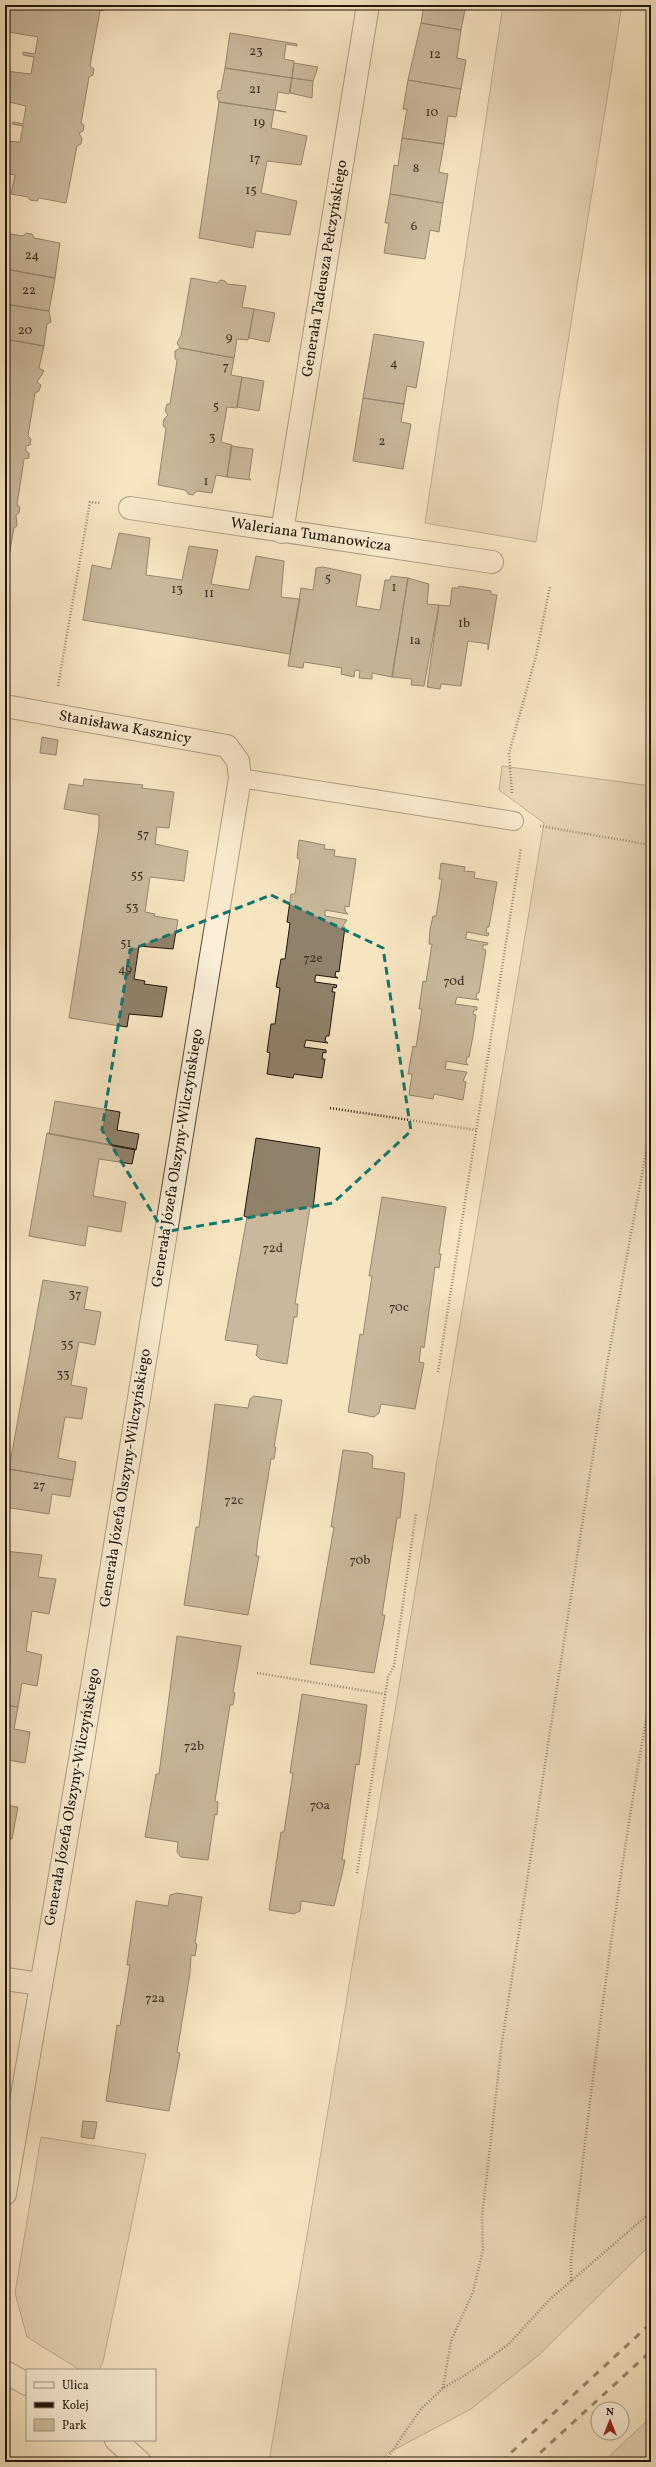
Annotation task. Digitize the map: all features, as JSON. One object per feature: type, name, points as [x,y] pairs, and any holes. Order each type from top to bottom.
[{"type":"street","name":"Generała Tadeusza Pełczyńskiego","points":[[282,532],[368,5]]},
{"type":"street","name":"Waleriana Tumanowicza","points":[[130,508],[282,532],[492,562]]},
{"type":"street","name":"Stanisława Kasznicy","points":[[5,706],[227,746],[239,769]]},
{"type":"street","name":"Generała Józefa Olszyny-Wilczyńskiego","points":[[5,2194],[40,1984],[80,1760],[239,769]]},
{"type":"street","points":[[5,1979],[40,1984]]},
{"type":"street","points":[[5,2372],[26,2383]]},
{"type":"street","points":[[117,2441],[140,2462]]},
{"type":"lane","points":[[239,769],[514,821]]},
{"type":"path","points":[[54,715],[90,502],[130,508]]},
{"type":"path","points":[[550,586],[536,656],[510,753],[514,821],[651,845]]},
{"type":"path","points":[[438,1372],[521,846]]},
{"type":"path","points":[[330,1108],[476,1130]]},
{"type":"path","points":[[443,2388],[451,2341],[473,2292],[483,2250],[482,2217],[502,2042],[606,1372],[651,1125]]},
{"type":"path","points":[[357,1873],[388,1677],[394,1666],[416,1513]]},
{"type":"path","points":[[257,1673],[385,1694]]},
{"type":"path","points":[[571,2280],[571,2261],[598,2044],[634,1785],[651,1692]]},
{"type":"path","points":[[385,2462],[420,2410],[443,2388],[467,2374],[509,2344],[549,2300],[651,2212]]},
{"type":"highlighted area","points":[[271,895],[383,948],[411,1131],[333,1203],[164,1232],[102,1130],[130,950]]},
{"type":"green space","points":[[503,5],[622,5],[536,542],[425,523]]},
{"type":"green space","points":[[502,766],[651,786],[651,2244],[539,2355],[471,2409],[388,2453],[379,2462],[269,2462],[544,823],[499,790]]},
{"type":"green space","points":[[41,2137],[146,2154],[103,2362],[100,2369],[78,2369],[27,2337],[15,2293]]},
{"type":"green space","points":[[651,2417],[651,2462],[603,2462],[625,2441],[630,2441],[630,2437]]},
{"type":"building","points":[[11,5],[105,5],[104,10],[100,11],[90,66],[94,69],[93,75],[89,77],[81,123],[84,125],[83,131],[79,133],[82,139],[81,144],[77,146],[66,203],[39,198],[37,201],[30,200],[28,197],[11,194],[15,175],[5,173],[5,141],[20,142],[23,126],[12,124],[13,122],[23,124],[26,106],[5,101],[5,71],[31,74],[34,57],[23,55],[23,52],[35,54],[38,37],[9,32],[9,34],[6,33]]},
{"type":"building","points":[[424,5],[466,5],[461,30],[421,23]]},
{"type":"building","points":[[421,23],[461,30],[457,58],[466,60],[461,89],[408,80]]},
{"type":"building","points":[[230,33],[297,44],[297,46],[286,44],[284,59],[294,61],[292,78],[225,68]]},
{"type":"building","points":[[294,63],[318,67],[313,81],[292,78]]},
{"type":"building","points":[[225,68],[292,78],[289,94],[278,92],[275,110],[286,112],[219,102],[217,97],[218,91],[221,90]]},
{"type":"building","points":[[292,78],[313,81],[312,98],[290,93]]},
{"type":"building","points":[[408,80],[461,89],[456,117],[448,116],[444,144],[402,138],[407,109],[403,109]]},
{"type":"building","points":[[219,102],[274,110],[271,128],[307,136],[301,165],[267,161],[261,193],[297,201],[290,235],[256,231],[253,248],[199,238]]},
{"type":"building","points":[[402,138],[444,144],[439,172],[448,174],[443,203],[390,194],[394,165],[398,166]]},
{"type":"building","points":[[390,194],[443,203],[439,232],[430,230],[425,259],[384,253],[389,223],[385,223]]},
{"type":"building","points":[[5,233],[23,236],[26,233],[32,234],[34,238],[60,243],[55,278],[5,269]]},
{"type":"building","points":[[5,269],[55,278],[49,311],[5,304]]},
{"type":"building","points":[[191,278],[218,283],[220,280],[225,281],[227,284],[246,286],[242,307],[254,309],[248,340],[237,339],[234,358],[180,348],[177,343],[181,336]]},
{"type":"building","points":[[5,304],[49,311],[51,322],[47,324],[44,346],[5,339]]},
{"type":"building","points":[[254,309],[275,313],[269,342],[249,338]]},
{"type":"building","points":[[374,334],[424,342],[416,388],[407,386],[404,404],[363,398]]},
{"type":"building","points":[[5,339],[44,346],[39,368],[44,371],[37,382],[41,385],[39,391],[35,393],[28,436],[31,439],[30,445],[26,446],[26,451],[29,453],[29,458],[24,459],[17,505],[20,507],[19,513],[16,515],[17,526],[14,528],[6,573],[9,576],[8,581],[5,582]]},
{"type":"building","points":[[180,348],[234,358],[231,375],[242,377],[237,408],[227,407],[221,442],[232,445],[227,477],[216,475],[212,493],[197,491],[193,495],[188,494],[185,490],[158,485],[166,428],[163,426],[164,419],[168,415],[165,411],[167,404],[170,404],[177,361],[175,358],[175,351]]},
{"type":"building","points":[[242,377],[264,381],[259,411],[237,407]]},
{"type":"building","points":[[363,398],[404,404],[401,422],[411,424],[403,469],[353,461]]},
{"type":"building","points":[[231,446],[253,449],[249,478],[251,480],[227,477]]},
{"type":"building","points":[[119,533],[150,538],[146,575],[182,580],[189,546],[218,550],[211,584],[249,590],[256,556],[284,561],[281,597],[300,599],[290,654],[83,620],[92,565],[111,569]]},
{"type":"building","points":[[323,567],[361,575],[356,606],[380,610],[385,580],[390,580],[391,576],[408,578],[392,677],[372,673],[372,679],[359,678],[360,671],[355,670],[354,677],[341,674],[342,668],[304,662],[303,668],[288,666],[301,588],[313,590],[316,568]]},
{"type":"building","points":[[408,578],[429,584],[427,604],[439,605],[424,686],[411,685],[412,679],[392,677]]},
{"type":"building","points":[[459,586],[491,591],[491,594],[497,595],[488,650],[488,644],[468,641],[461,686],[441,684],[440,689],[427,687],[439,605],[450,606],[452,588],[458,588]]},
{"type":"building","points":[[42,737],[58,740],[56,755],[40,753]]},
{"type":"building","points":[[84,779],[143,785],[142,788],[174,792],[169,828],[157,827],[155,844],[188,851],[184,881],[150,877],[145,912],[155,914],[154,916],[178,920],[173,949],[139,946],[134,979],[145,981],[144,984],[167,987],[162,1017],[129,1014],[127,1027],[69,1018],[99,827],[99,815],[64,809],[69,784],[83,786]]},
{"type":"building","points":[[299,840],[325,845],[324,849],[335,850],[334,856],[356,859],[349,907],[345,906],[345,911],[348,914],[325,910],[325,916],[347,920],[342,927],[345,927],[339,972],[336,971],[335,976],[338,978],[316,975],[315,978],[315,982],[337,985],[336,988],[333,987],[332,992],[335,992],[329,1036],[326,1036],[325,1041],[328,1043],[306,1040],[304,1047],[326,1050],[326,1053],[323,1052],[322,1059],[325,1059],[322,1078],[294,1074],[293,1078],[267,1074],[270,1053],[267,1052],[271,1024],[275,1024],[280,988],[276,987],[281,959],[285,959],[290,923],[287,922],[291,894],[295,894],[300,859],[297,858]]},
{"type":"building","points":[[441,863],[465,867],[464,871],[475,872],[474,878],[497,882],[489,927],[487,927],[486,933],[489,933],[488,936],[467,932],[466,936],[466,939],[488,943],[487,945],[483,945],[483,949],[486,950],[479,993],[477,993],[476,998],[479,1000],[457,997],[455,1004],[477,1007],[477,1010],[474,1010],[473,1014],[476,1015],[469,1057],[467,1057],[466,1062],[468,1065],[446,1061],[445,1069],[467,1072],[463,1081],[466,1082],[463,1100],[434,1094],[433,1099],[409,1095],[412,1074],[408,1074],[413,1046],[416,1047],[422,1009],[419,1009],[423,981],[426,982],[432,944],[429,944],[430,930],[433,916],[436,916],[442,879],[439,879]]},
{"type":"building","points":[[55,1101],[120,1112],[117,1130],[139,1134],[136,1150],[49,1134]]},
{"type":"building","points":[[47,1133],[135,1149],[132,1164],[99,1159],[93,1196],[126,1202],[121,1232],[88,1226],[85,1246],[29,1236]]},
{"type":"building","points":[[256,1138],[320,1148],[313,1209],[310,1207],[295,1304],[298,1304],[297,1317],[294,1317],[287,1364],[260,1359],[256,1355],[258,1345],[225,1340],[247,1217],[244,1216]]},
{"type":"building","points":[[382,1197],[446,1207],[439,1254],[441,1254],[439,1268],[435,1267],[424,1348],[421,1346],[419,1362],[424,1363],[415,1409],[381,1404],[379,1413],[374,1417],[348,1412],[360,1334],[363,1335],[372,1276],[369,1276]]},
{"type":"building","points":[[43,1280],[88,1287],[84,1309],[101,1312],[95,1345],[79,1342],[71,1385],[87,1388],[82,1419],[65,1417],[58,1458],[76,1462],[73,1480],[9,1469]]},
{"type":"building","points":[[254,1396],[282,1400],[274,1447],[276,1447],[274,1459],[271,1459],[258,1539],[256,1556],[259,1556],[248,1615],[184,1605],[196,1527],[199,1527],[215,1404],[248,1408],[250,1399]]},
{"type":"building","points":[[343,1450],[368,1453],[373,1456],[372,1468],[405,1473],[400,1518],[397,1518],[382,1615],[385,1615],[374,1673],[310,1664],[334,1527],[331,1527]]},
{"type":"building","points":[[9,1469],[73,1480],[70,1497],[52,1494],[49,1514],[5,1507]]},
{"type":"building","points":[[5,1551],[42,1555],[38,1577],[56,1579],[49,1614],[32,1611],[26,1651],[42,1655],[37,1686],[22,1683],[18,1707],[5,1705]]},
{"type":"building","points":[[177,1636],[241,1646],[233,1692],[235,1693],[233,1705],[230,1705],[215,1801],[218,1802],[217,1815],[215,1814],[208,1860],[181,1857],[177,1852],[178,1842],[145,1837],[156,1774],[159,1774]]},
{"type":"building","points":[[302,1694],[367,1705],[359,1765],[356,1764],[342,1860],[345,1860],[334,1906],[301,1901],[300,1911],[294,1914],[269,1910],[281,1832],[284,1832],[293,1773],[290,1773]]},
{"type":"building","points":[[5,1705],[18,1707],[14,1729],[30,1732],[25,1763],[8,1760],[5,1781]]},
{"type":"building","points":[[5,1805],[18,1807],[12,1839],[5,1838]]},
{"type":"building","points":[[177,1893],[202,1897],[195,1943],[197,1944],[195,1956],[191,1955],[190,1973],[177,2052],[180,2053],[169,2111],[106,2101],[117,2025],[120,2026],[130,1965],[127,1965],[136,1901],[168,1906],[170,1895]]},
{"type":"building","points":[[83,2121],[97,2122],[94,2139],[81,2137]]},
{"type":"railway","points":[[501,2462],[651,2323]]},
{"type":"railway","points":[[530,2462],[651,2351]]}]
